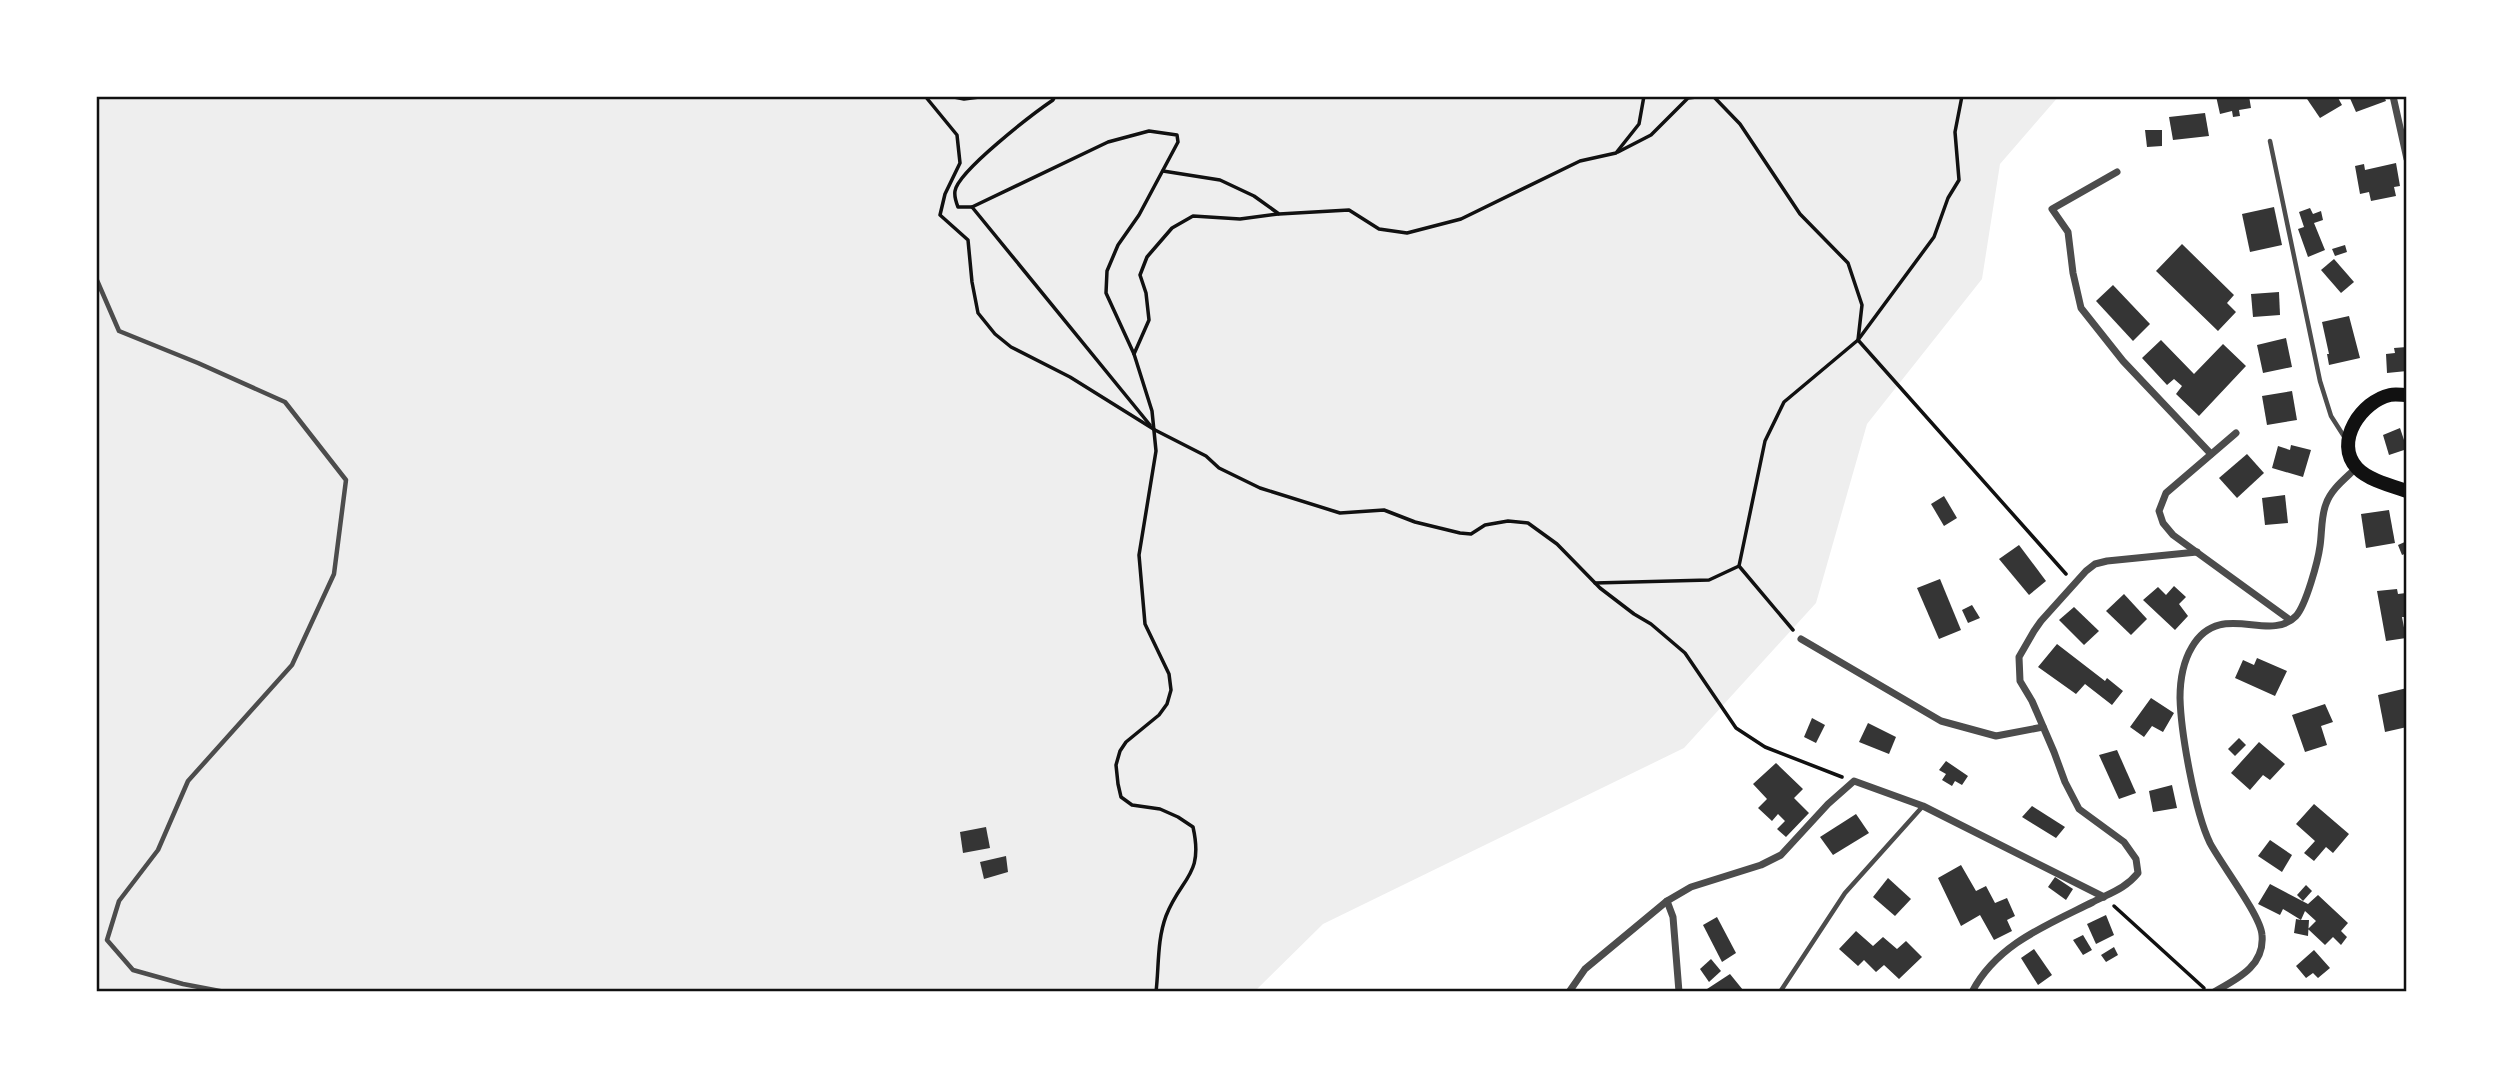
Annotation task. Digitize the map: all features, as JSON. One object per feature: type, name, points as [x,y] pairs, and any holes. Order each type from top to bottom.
[{"type":"main road","points":[[2407,395],[2390,395],[2368,405],[2353,424],[2348,442],[2356,468],[2407,491]]},
{"type":"street","points":[[2393,96],[2407,159]]},
{"type":"street","points":[[2117,172],[2052,209],[2068,232],[2081,308],[2123,361],[2211,454]]},
{"type":"street","points":[[2236,433],[2166,493],[2159,511],[2163,523],[2174,535],[2290,620]]},
{"type":"street","points":[[2214,992],[2242,976],[2255,964],[2263,934],[2257,919],[2210,843],[2203,825],[2184,737],[2181,678],[2188,654],[2199,635],[2215,625],[2281,624],[2297,615],[2320,550],[2326,504],[2337,486],[2356,468]]},
{"type":"street","points":[[1972,992],[1986,968],[1999,955],[2033,933],[2119,891],[2138,873],[2136,859],[2124,842],[2079,808],[2020,681],[2019,657],[2040,621],[2095,564],[2197,552]]},
{"type":"street","points":[[1801,639],[1941,721],[1996,736],[2043,727]]},
{"type":"street","points":[[1569,992],[1586,970],[1667,901],[1691,887],[1761,865],[1781,855],[1828,804],[1854,781],[1923,806],[2104,897]]},
{"type":"street","points":[[1667,901],[1673,917],[1679,992]]},
{"type":"lane","points":[[2270,141],[2320,381],[2331,416],[2348,442]]},
{"type":"lane","points":[[96,278],[119,331],[285,402],[346,480],[334,574],[292,665],[188,781],[158,850],[119,901],[107,940],[133,970],[225,992]]},
{"type":"lane","points":[[1780,992],[1845,893],[1923,806]]},
{"type":"path","points":[[925,96],[957,135],[960,163],[945,194],[940,215],[947,223],[956,226],[968,240],[978,313],[1010,347],[1070,377],[1155,430],[1206,456],[1219,468],[1260,488],[1340,513],[1384,510],[1415,522],[1471,534],[1485,525],[1508,521],[1528,523],[1545,534],[1622,606],[1651,624],[1685,653],[1736,728],[1765,747],[1854,781]]},
{"type":"path","points":[[949,96],[964,99],[987,96]]},
{"type":"path","points":[[1055,96],[1010,132],[961,178],[955,190],[958,207],[972,207],[1108,142],[1149,131],[1177,135],[1178,142],[1139,215],[1118,245],[1107,271],[1106,293],[1134,354],[1152,411],[1156,451],[1139,555],[1145,624],[1169,674],[1171,690],[1167,704],[1159,715],[1126,742],[1116,765],[1121,797],[1132,805],[1160,810],[1178,817],[1193,827],[1196,843],[1196,863],[1166,917],[1156,992]]},
{"type":"path","points":[[1616,153],[1639,124],[1644,96]]},
{"type":"path","points":[[1134,354],[1149,320],[1146,293],[1140,275],[1147,257],[1172,228],[1193,216],[1240,219],[1349,210],[1379,229],[1407,233],[1461,219],[1580,161],[1616,153],[1651,135],[1688,97],[1705,96]]},
{"type":"path","points":[[1713,96],[1740,124],[1800,214],[1848,263],[1862,305],[1858,340],[2074,583]]},
{"type":"path","points":[[1739,566],[1765,441],[1784,402],[1858,340],[1934,237],[1948,198],[1959,180],[1955,132],[1962,96]]},
{"type":"path","points":[[1163,171],[1220,180],[1254,196],[1279,214]]},
{"type":"path","points":[[972,207],[1155,430]]},
{"type":"path","points":[[1595,583],[1709,580],[1739,566]]},
{"type":"path","points":[[1739,566],[1801,639]]},
{"type":"path","points":[[2104,897],[2208,992]]},
{"type":"shaded area","points":[[96,96],[2059,96],[2000,164],[1982,279],[1867,424],[1816,603],[1684,748],[1323,924],[1254,992],[96,992]]},
{"type":"building","points":[[2216,96],[2249,96],[2251,108],[2239,110],[2240,116],[2233,117],[2232,111],[2220,114]]},
{"type":"building","points":[[2305,96],[2337,96],[2342,105],[2320,118]]},
{"type":"building","points":[[2349,96],[2384,96],[2386,101],[2356,112]]},
{"type":"building","points":[[2205,113],[2209,136],[2173,140],[2169,117]]},
{"type":"building","points":[[2145,130],[2162,130],[2162,146],[2147,147]]},
{"type":"building","points":[[2396,163],[2400,186],[2394,187],[2396,196],[2371,201],[2369,192],[2360,194],[2355,166],[2364,164],[2365,170]]},
{"type":"building","points":[[2274,207],[2282,245],[2250,252],[2242,214]]},
{"type":"building","points":[[2310,208],[2313,214],[2321,211],[2323,220],[2314,223],[2325,250],[2308,257],[2298,229],[2304,227],[2299,212]]},
{"type":"building","points":[[2182,244],[2234,295],[2227,303],[2236,312],[2218,331],[2156,271]]},
{"type":"building","points":[[2345,245],[2347,252],[2335,256],[2332,249]]},
{"type":"building","points":[[2334,259],[2354,282],[2341,293],[2321,270]]},
{"type":"building","points":[[2113,285],[2150,324],[2133,341],[2096,301]]},
{"type":"building","points":[[2279,292],[2280,315],[2253,317],[2251,294]]},
{"type":"building","points":[[2349,316],[2360,358],[2329,365],[2322,322]]},
{"type":"building","points":[[2286,338],[2292,367],[2263,373],[2257,345]]},
{"type":"building","points":[[2161,340],[2194,374],[2223,344],[2246,366],[2199,416],[2176,394],[2182,386],[2174,379],[2167,385],[2142,358]]},
{"type":"building","points":[[2407,347],[2407,371],[2387,373],[2386,354],[2395,353],[2394,348]]},
{"type":"building","points":[[2292,391],[2297,420],[2267,425],[2262,396]]},
{"type":"building","points":[[2400,428],[2407,449],[2389,455],[2383,435]]},
{"type":"building","points":[[2291,445],[2311,450],[2303,477],[2272,468],[2278,446],[2290,450]]},
{"type":"building","points":[[2247,454],[2264,473],[2237,498],[2219,478]]},
{"type":"building","points":[[2285,495],[2288,523],[2265,525],[2262,498]]},
{"type":"building","points":[[1944,496],[1957,518],[1944,526],[1931,504]]},
{"type":"building","points":[[2389,510],[2395,543],[2366,548],[2361,514]]},
{"type":"building","points":[[2407,541],[2407,553],[2402,555],[2398,545]]},
{"type":"building","points":[[2019,545],[2046,581],[2029,595],[1999,559]]},
{"type":"building","points":[[1940,579],[1961,630],[1939,639],[1917,588]]},
{"type":"building","points":[[2174,586],[2186,597],[2179,604],[2188,616],[2175,630],[2143,600],[2158,587],[2166,595]]},
{"type":"building","points":[[2397,589],[2398,594],[2406,593],[2407,617],[2402,617],[2406,638],[2386,641],[2377,591]]},
{"type":"building","points":[[2124,594],[2147,619],[2131,635],[2106,611]]},
{"type":"building","points":[[1972,605],[1980,618],[1968,623],[1962,610]]},
{"type":"building","points":[[2074,607],[2099,631],[2084,645],[2059,620]]},
{"type":"building","points":[[2057,644],[2105,681],[2107,678],[2123,691],[2112,705],[2085,684],[2076,694],[2038,667]]},
{"type":"building","points":[[2257,658],[2287,671],[2275,696],[2235,678],[2243,660],[2254,665]]},
{"type":"building","points":[[2407,688],[2407,727],[2385,732],[2378,695]]},
{"type":"building","points":[[2151,698],[2174,713],[2163,732],[2152,726],[2144,737],[2130,727]]},
{"type":"building","points":[[2325,704],[2333,722],[2321,726],[2327,745],[2305,752],[2292,715]]},
{"type":"building","points":[[1812,718],[1825,725],[1816,743],[1804,737]]},
{"type":"building","points":[[1868,723],[1896,737],[1889,754],[1859,742]]},
{"type":"building","points":[[2239,738],[2246,745],[2235,756],[2228,749]]},
{"type":"building","points":[[2259,742],[2285,764],[2270,780],[2263,775],[2250,790],[2231,773]]},
{"type":"building","points":[[2117,750],[2136,793],[2119,799],[2099,755]]},
{"type":"building","points":[[1946,761],[1968,776],[1962,785],[1955,781],[1952,786],[1942,780],[1946,774],[1939,770]]},
{"type":"building","points":[[1776,763],[1803,789],[1794,798],[1809,813],[1786,837],[1777,829],[1785,821],[1778,814],[1772,821],[1758,808],[1767,799],[1753,784]]},
{"type":"building","points":[[2172,785],[2177,808],[2153,812],[2149,791]]},
{"type":"building","points":[[2314,804],[2349,834],[2333,853],[2326,847],[2314,861],[2304,853],[2315,841],[2296,824]]},
{"type":"building","points":[[2032,806],[2065,827],[2056,838],[2022,817]]},
{"type":"building","points":[[1856,814],[1869,833],[1833,855],[1820,837]]},
{"type":"building","points":[[986,827],[990,848],[963,853],[960,832]]},
{"type":"building","points":[[2270,840],[2292,855],[2282,872],[2258,856]]},
{"type":"building","points":[[1006,856],[1008,872],[984,879],[980,862]]},
{"type":"building","points":[[1961,865],[1976,891],[1986,886],[1995,903],[2007,898],[2015,916],[2007,920],[2012,931],[1994,940],[1980,915],[1961,926],[1938,878]]},
{"type":"building","points":[[2055,877],[2073,889],[2066,900],[2048,887]]},
{"type":"building","points":[[1888,878],[1911,899],[1895,916],[1873,897]]},
{"type":"building","points":[[2270,884],[2308,904],[2318,895],[2348,923],[2341,931],[2347,937],[2341,945],[2333,937],[2325,945],[2308,929],[2316,921],[2305,911],[2301,920],[2283,909],[2280,915],[2258,904]]},
{"type":"building","points":[[2306,885],[2312,891],[2303,901],[2297,895]]},
{"type":"building","points":[[2106,915],[2114,935],[2096,944],[2087,924]]},
{"type":"building","points":[[1717,917],[1736,953],[1722,962],[1703,925]]},
{"type":"building","points":[[2296,919],[2309,920],[2308,936],[2294,933]]},
{"type":"building","points":[[1856,931],[1873,946],[1883,937],[1897,949],[1906,941],[1922,957],[1899,979],[1884,965],[1876,972],[1864,960],[1858,966],[1839,949]]},
{"type":"building","points":[[2083,935],[2092,950],[2083,955],[2073,940]]},
{"type":"building","points":[[2114,947],[2118,955],[2106,962],[2101,955]]},
{"type":"building","points":[[2034,949],[2052,975],[2038,985],[2021,958]]},
{"type":"building","points":[[2314,950],[2330,968],[2318,978],[2313,973],[2306,978],[2296,966]]},
{"type":"building","points":[[1711,959],[1721,971],[1709,982],[1700,969]]},
{"type":"building","points":[[1730,974],[1743,990],[1709,992],[1707,989]]}]
